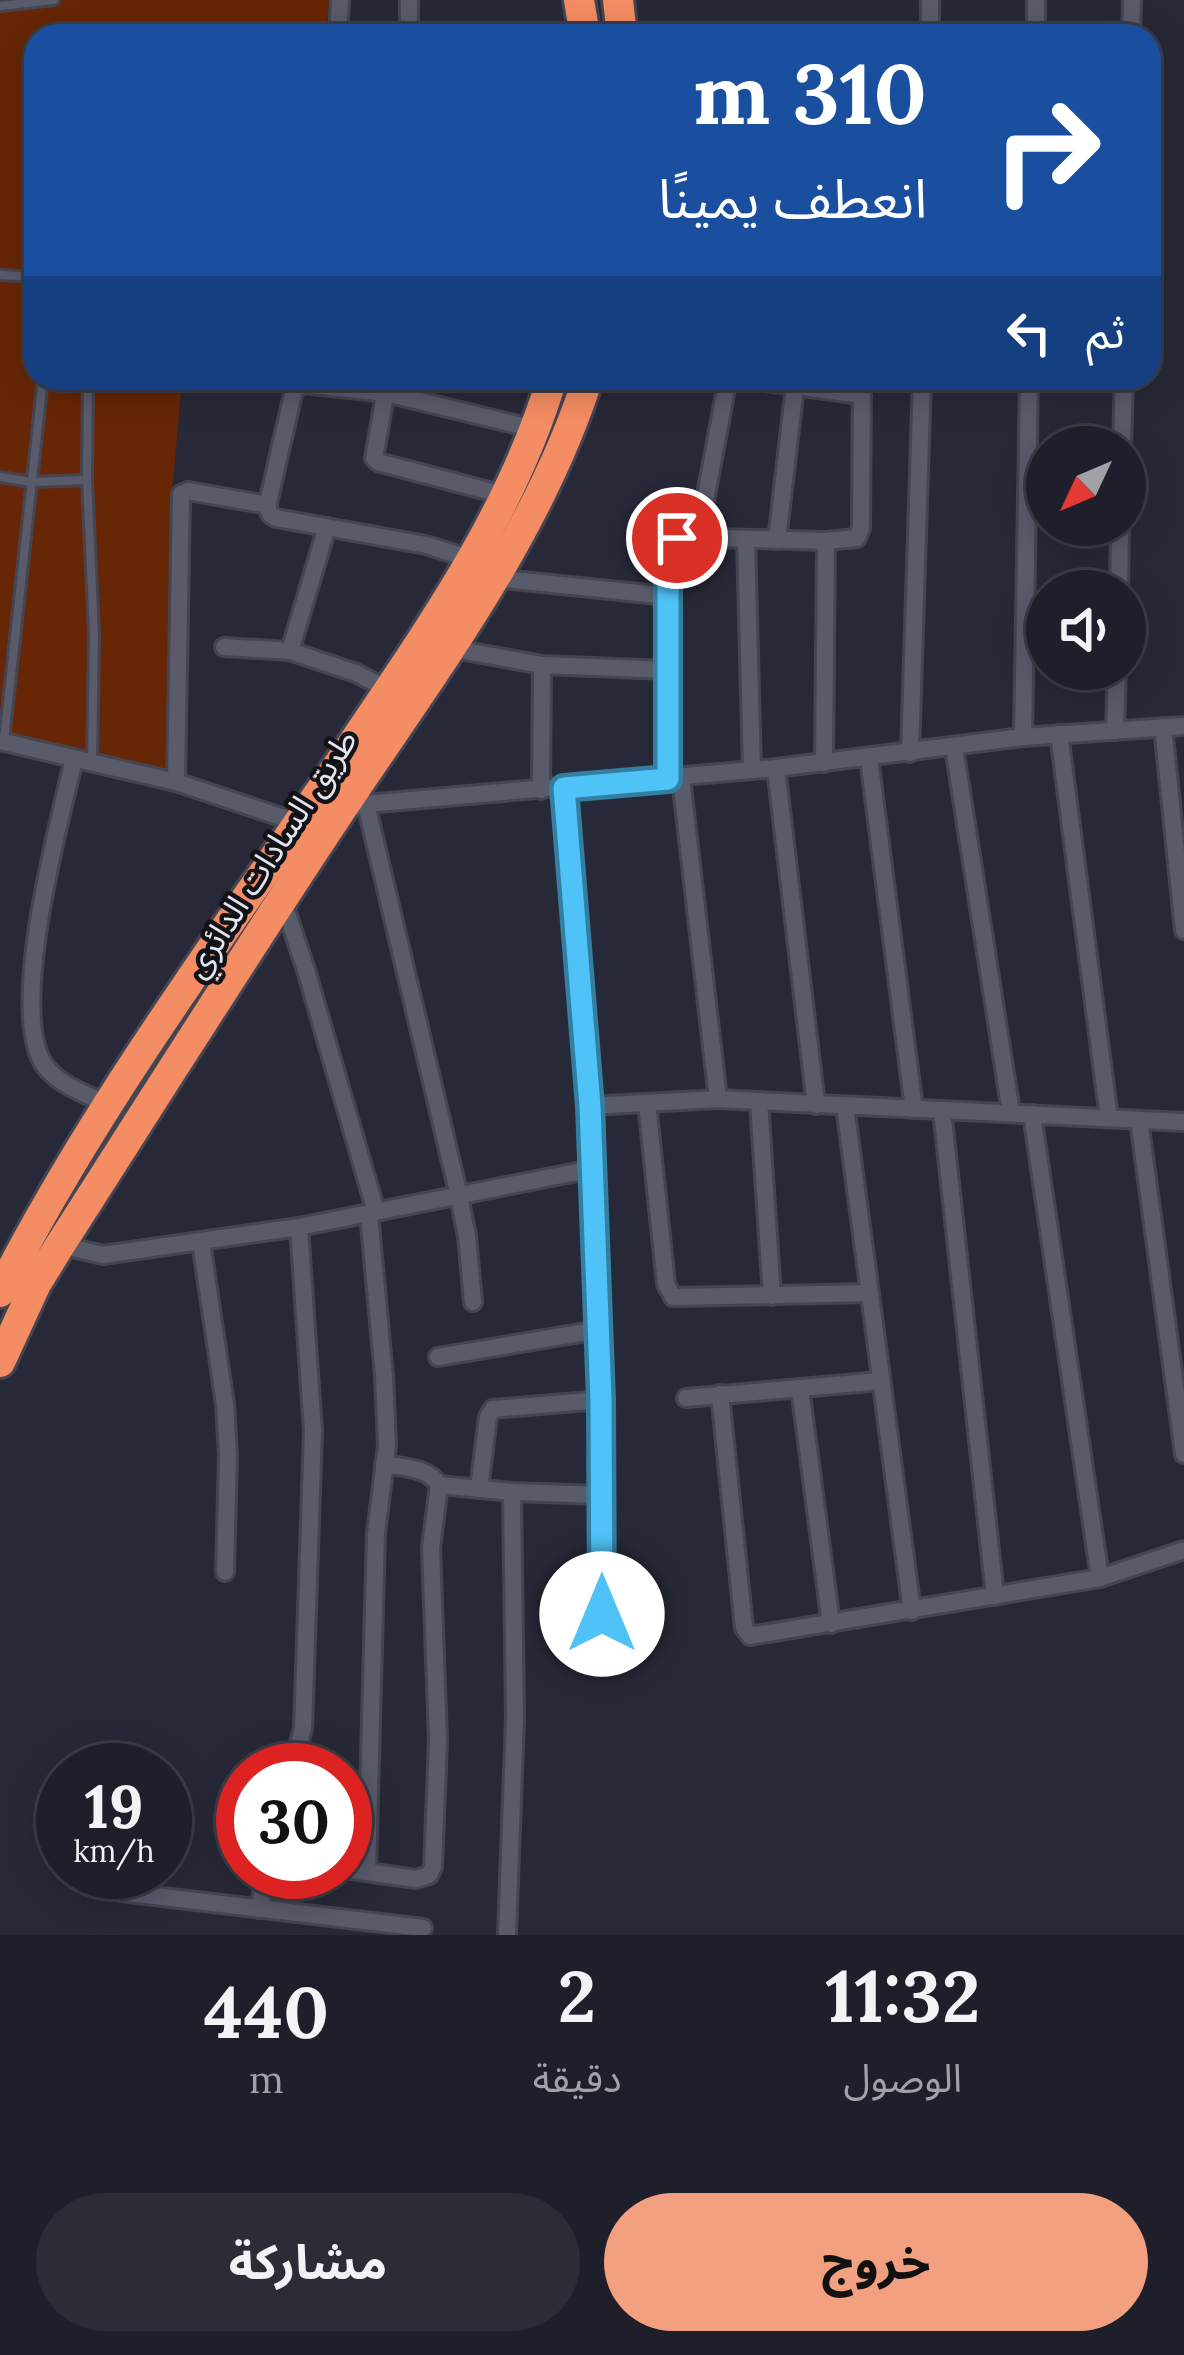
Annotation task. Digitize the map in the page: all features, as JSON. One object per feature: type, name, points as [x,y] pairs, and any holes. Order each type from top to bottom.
[{"type":"highway","name":"طريق السادات الدائري","points":[[0,1362],[59,1245],[282,898],[354,807],[449,648],[484,569],[548,390]]},
{"type":"highway","name":"طريق السادات الدائري","points":[[0,1292],[107,1104],[389,690],[542,494],[584,390]]},
{"type":"highway","points":[[132,1069],[136,1086],[147,1092],[160,1090]]},
{"type":"street","points":[[295,390],[268,505],[276,518],[426,545],[484,569],[668,596]]},
{"type":"street","points":[[386,390],[373,454],[376,460],[507,496]]},
{"type":"street","points":[[401,390],[535,429]]},
{"type":"street","points":[[698,538],[729,390]]},
{"type":"street","points":[[777,540],[795,390]]},
{"type":"street","points":[[718,1100],[675,778],[668,670],[669,543],[677,538],[826,541],[860,534],[862,390]]},
{"type":"street","points":[[910,753],[922,390]]},
{"type":"street","points":[[1023,736],[1029,390]]},
{"type":"street","points":[[1123,426],[1124,390]]},
{"type":"street","points":[[176,782],[181,494],[188,491],[268,505]]},
{"type":"street","points":[[290,651],[327,527]]},
{"type":"street","points":[[746,539],[752,770]]},
{"type":"street","points":[[824,763],[826,541]]},
{"type":"street","points":[[224,647],[290,651],[356,673],[389,690]]},
{"type":"street","points":[[449,648],[542,665],[668,670]]},
{"type":"street","points":[[541,790],[542,665]]},
{"type":"street","points":[[1115,731],[1116,690]]},
{"type":"street","points":[[473,1302],[459,1196],[354,807],[824,763],[1023,736],[1184,726]]},
{"type":"street","points":[[1163,728],[1184,930]]},
{"type":"street","points":[[1059,734],[1109,1118]]},
{"type":"street","points":[[2,741],[176,782],[299,823]]},
{"type":"street","points":[[954,747],[1011,1112]]},
{"type":"street","points":[[869,758],[914,1109]]},
{"type":"street","points":[[83,761],[43,892],[31,1019],[44,1065],[62,1083],[107,1104]]},
{"type":"street","points":[[776,768],[816,1105]]},
{"type":"street","points":[[564,788],[590,1106],[601,1400],[602,1614]]},
{"type":"street","points":[[282,898],[373,1213],[387,1446],[376,1533],[370,1743]]},
{"type":"street","points":[[590,1106],[718,1100],[1184,1122]]},
{"type":"street","points":[[759,1102],[772,1295]]},
{"type":"street","points":[[647,1103],[669,1293],[677,1298],[870,1293]]},
{"type":"street","points":[[845,1106],[912,1611]]},
{"type":"street","points":[[942,1110],[995,1596]]},
{"type":"street","points":[[1031,1114],[1100,1578]]},
{"type":"street","points":[[1139,1120],[1184,1454]]},
{"type":"street","points":[[59,1245],[103,1256],[299,1227],[592,1169]]},
{"type":"street","points":[[299,1227],[314,1431],[299,1743]]},
{"type":"street","points":[[200,1242],[225,1404],[225,1572]]},
{"type":"street","points":[[438,1357],[598,1330]]},
{"type":"street","points":[[686,1398],[881,1381]]},
{"type":"street","points":[[800,1388],[831,1624]]},
{"type":"street","points":[[720,1394],[746,1633],[756,1637],[1100,1578],[1184,1550]]},
{"type":"street","points":[[479,1489],[488,1418],[494,1409],[601,1400]]},
{"type":"street","points":[[372,1872],[416,1880],[429,1875],[438,1740],[431,1549],[439,1485],[424,1471],[384,1464]]},
{"type":"street","points":[[439,1485],[601,1495]]},
{"type":"street","points":[[507,1935],[514,1718],[512,1492]]},
{"type":"street","points":[[178,1899],[422,1928]]},
{"type":"street","points":[[260,1909],[262,1899]]},
{"type":"lane","points":[[0,6],[55,0]]},
{"type":"lane","points":[[2,741],[42,390]]},
{"type":"lane","points":[[83,761],[94,634],[88,390]]},
{"type":"lane","points":[[0,477],[31,482],[87,480]]},
{"type":"shaded area","points":[[0,0],[329,0],[327,24],[24,24],[24,390],[181,390],[170,517],[170,756],[161,776],[0,737]]},
{"type":"route","points":[[602,1614],[601,1400],[590,1106],[564,788],[668,779],[668,548],[677,538]]}]
